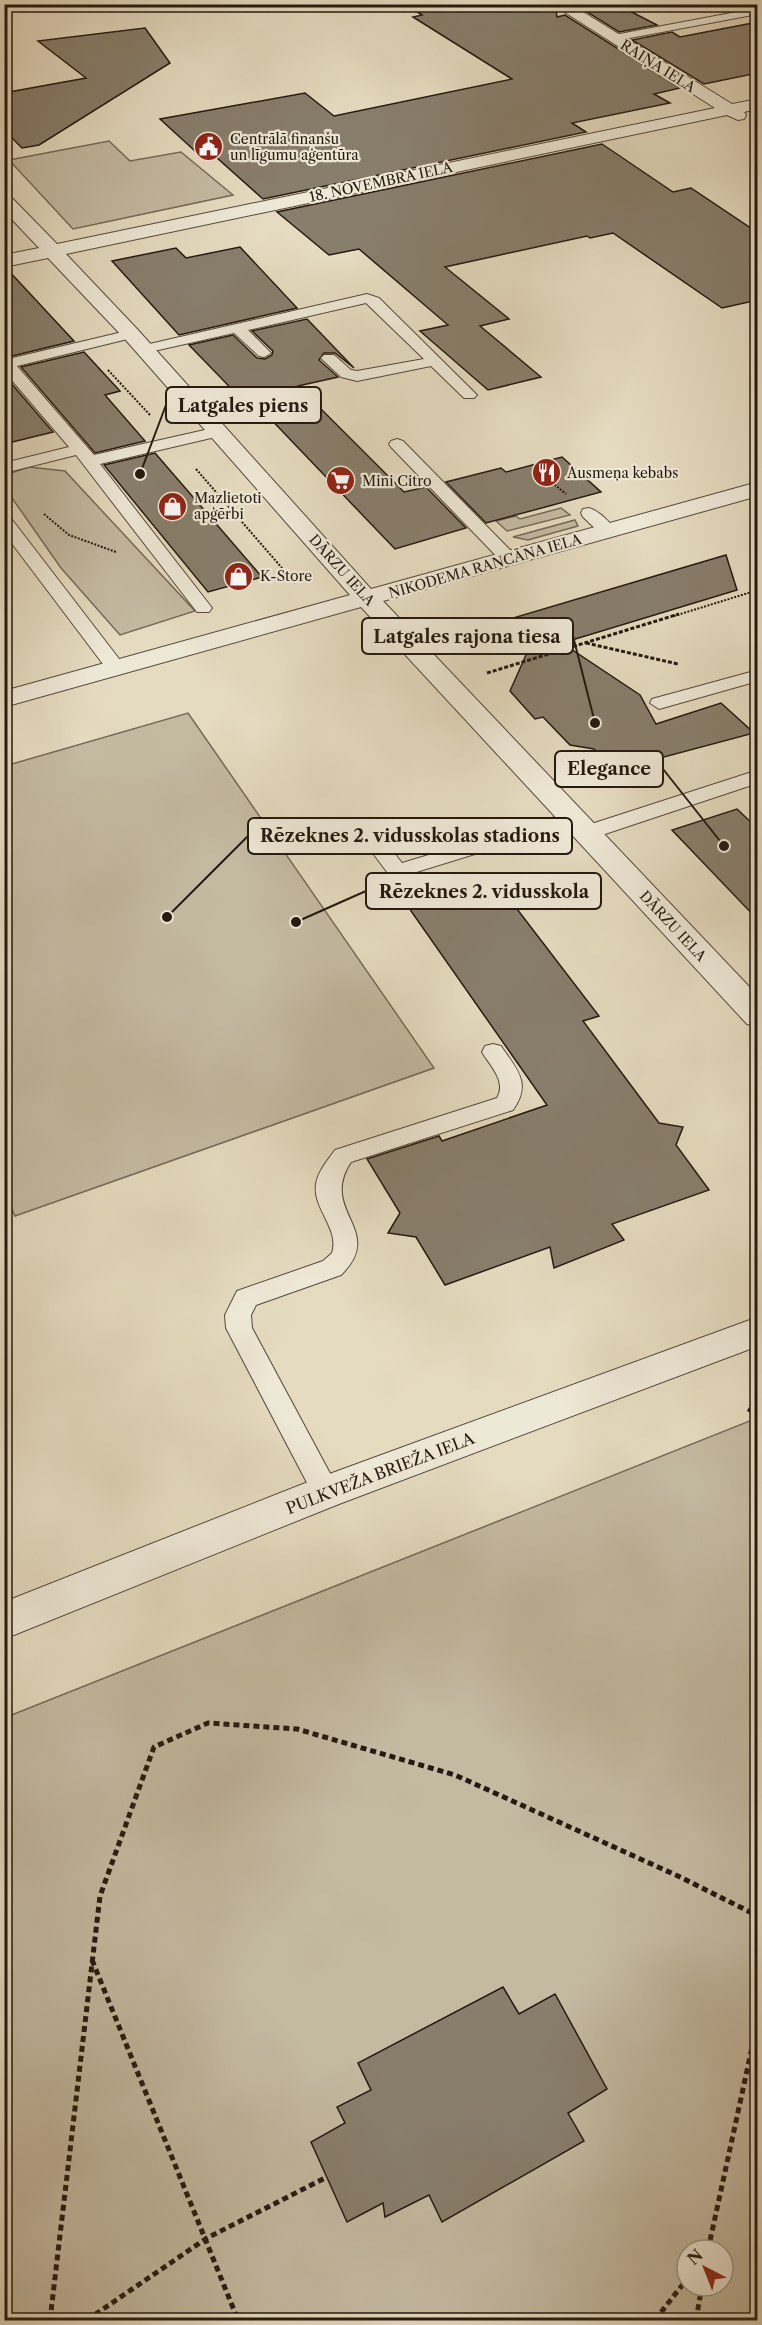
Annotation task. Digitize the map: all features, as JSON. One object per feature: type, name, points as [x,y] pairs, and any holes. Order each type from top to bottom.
[{"type":"street","name":"RAIŅA IELA","points":[[559,4],[754,126]]},
{"type":"street","name":"18. NOVEMBRA IELA","points":[[4,261],[758,104]]},
{"type":"street","name":"DĀRZU IELA","points":[[4,200],[138,342],[367,599],[758,1016]]},
{"type":"street","name":"NIKODEMA RANCĀNA IELA","points":[[4,699],[758,489]]},
{"type":"street","name":"PULKVEŽA BRIEŽA IELA","points":[[4,1621],[326,1492],[758,1331]]},
{"type":"lane","points":[[614,38],[758,11]]},
{"type":"lane","points":[[203,608],[85,455],[7,364],[237,328],[367,298],[374,301],[469,395]]},
{"type":"lane","points":[[237,328],[264,353]]},
{"type":"lane","points":[[329,358],[346,374],[357,376],[435,361]]},
{"type":"lane","points":[[4,468],[218,432]]},
{"type":"lane","points":[[397,444],[509,559]]},
{"type":"lane","points":[[589,513],[608,531]]},
{"type":"lane","points":[[4,521],[116,668]]},
{"type":"lane","points":[[659,703],[751,677]]},
{"type":"lane","points":[[373,840],[397,872],[579,826],[758,776]]},
{"type":"lane","points":[[326,1492],[239,1328],[238,1316],[246,1298],[332,1268],[344,1259],[347,1247],[344,1229],[330,1206],[328,1186],[343,1156],[505,1104],[512,1096],[513,1084],[493,1052]]},
{"type":"path","points":[[35,513],[45,514],[69,536],[122,555]]},
{"type":"path","points":[[487,673],[758,590]]},
{"type":"path","points":[[585,643],[751,677]]},
{"type":"path","points":[[748,1409],[758,1416]]},
{"type":"path","points":[[50,2320],[100,1896],[154,1747],[208,1723],[297,1729],[455,1775],[678,1876],[758,1916]]},
{"type":"path","points":[[91,1957],[207,2238],[238,2320]]},
{"type":"path","points":[[711,2238],[758,2020]]},
{"type":"path","points":[[87,2320],[207,2238],[327,2177]]},
{"type":"path","points":[[655,2320],[675,2294]]},
{"type":"path","points":[[696,2320],[700,2298]]},
{"type":"shaded area","points":[[109,141],[130,161],[181,152],[233,195],[73,229],[9,160]]},
{"type":"shaded area","points":[[29,467],[65,471],[195,611],[120,635],[61,568],[5,488],[5,475]]},
{"type":"shaded area","points":[[561,508],[570,515],[507,531],[496,521],[516,516],[520,519]]},
{"type":"shaded area","points":[[575,520],[578,526],[528,540],[513,537]]},
{"type":"shaded area","points":[[188,713],[434,1068],[15,1216],[4,1192],[5,766]]},
{"type":"shaded area","points":[[757,1418],[757,2320],[5,2320],[4,1718]]},
{"type":"building","points":[[405,4],[550,4],[556,9],[557,17],[565,15],[680,88],[654,94],[670,103],[572,123],[586,132],[263,199],[207,149],[195,151],[160,119],[305,93],[334,116],[512,79],[413,17],[422,15]]},
{"type":"building","points":[[620,6],[657,25],[619,32],[587,12]]},
{"type":"building","points":[[758,22],[758,73],[704,84],[632,40],[672,32],[680,37]]},
{"type":"building","points":[[145,28],[170,63],[39,145],[22,148],[4,130],[4,93],[86,78],[38,41]]},
{"type":"building","points":[[602,144],[673,192],[691,188],[758,233],[758,300],[722,308],[613,233],[590,238],[587,236],[445,267],[509,319],[480,326],[541,377],[488,390],[420,331],[448,325],[359,249],[329,255],[277,212]]},
{"type":"building","points":[[240,247],[297,308],[179,335],[112,261],[176,248],[186,258]]},
{"type":"building","points":[[4,269],[7,269],[74,341],[4,358]]},
{"type":"building","points":[[307,319],[354,368],[335,353],[324,353],[319,360],[338,377],[298,386],[404,492],[426,487],[466,528],[395,549],[262,410],[254,412],[189,345],[233,335],[257,358],[265,359],[272,355],[273,351],[252,331]]},
{"type":"building","points":[[84,352],[120,391],[105,395],[145,441],[95,453],[21,367]]},
{"type":"building","points":[[4,375],[53,432],[4,444]]},
{"type":"building","points":[[155,453],[262,577],[208,592],[104,465]]},
{"type":"building","points":[[562,457],[601,492],[486,523],[446,482],[501,468],[506,472]]},
{"type":"building","points":[[726,555],[737,590],[562,643],[640,695],[656,724],[721,703],[754,733],[615,770],[594,749],[570,745],[543,717],[535,719],[510,691],[529,648],[503,621]]},
{"type":"building","points":[[737,809],[758,829],[758,920],[672,830]]},
{"type":"building","points":[[491,875],[599,1016],[583,1021],[659,1123],[683,1127],[676,1145],[709,1190],[612,1224],[624,1240],[554,1268],[550,1247],[445,1285],[416,1237],[388,1233],[400,1213],[367,1159],[439,1136],[442,1141],[547,1105],[404,901]]},
{"type":"building","points":[[503,1987],[519,2014],[555,1994],[607,2089],[568,2113],[584,2141],[442,2222],[429,2195],[385,2217],[383,2203],[347,2222],[311,2142],[345,2123],[337,2107],[371,2090],[358,2063]]},
{"type":"place","name":"Centrālā finanšu un līgumu aģentūra","points":[[209,147]]},
{"type":"place","name":"Ausmeņa kebabs","points":[[546,473]]},
{"type":"place","name":"Latgales piens","points":[[140,474]]},
{"type":"place","name":"Mini Citro","points":[[341,481]]},
{"type":"place","name":"Mazlietoti apģērbi","points":[[173,506]]},
{"type":"place","name":"K-Store","points":[[239,576]]},
{"type":"place","name":"Latgales rajona tiesa","points":[[595,723]]},
{"type":"place","name":"Elegance","points":[[724,846]]},
{"type":"place","name":"Rēzeknes 2. vidusskolas stadions","points":[[167,917]]},
{"type":"place","name":"Rēzeknes 2. vidusskola","points":[[296,922]]}]
